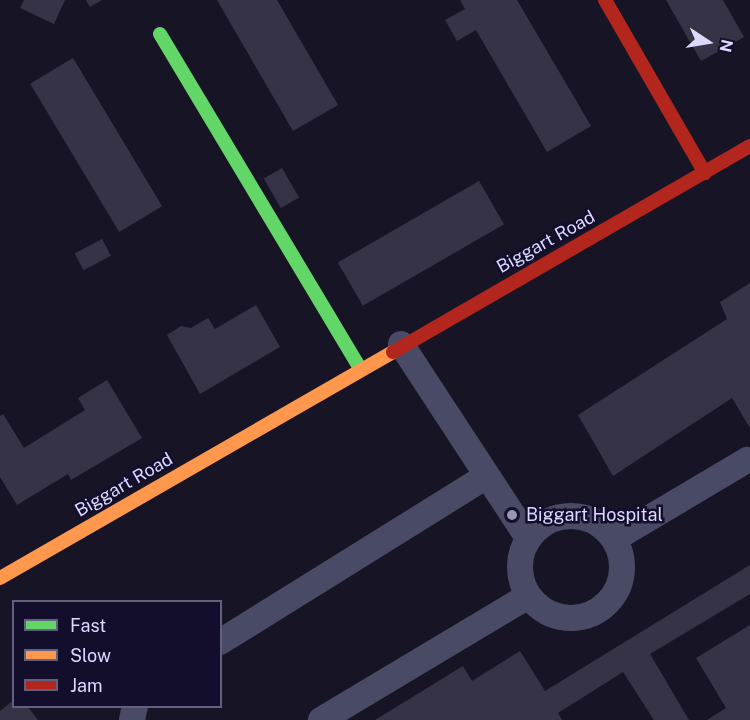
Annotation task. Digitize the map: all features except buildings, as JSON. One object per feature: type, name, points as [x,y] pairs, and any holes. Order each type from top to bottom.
[{"type":"street","points":[[605,0],[705,172]]},
{"type":"street","points":[[160,34],[360,368]]},
{"type":"street","name":"Biggart Road","points":[[0,578],[401,344],[750,146]]},
{"type":"lane","points":[[401,344],[528,538]]},
{"type":"lane","points":[[614,539],[747,460]]},
{"type":"lane","points":[[222,641],[487,476]]},
{"type":"lane","points":[[561,516],[580,516],[602,526],[614,539],[621,555],[622,575],[612,599],[599,611],[586,617],[557,617],[528,596],[521,580],[520,556],[528,538],[540,525],[561,516]]},
{"type":"lane","points":[[321,720],[528,596]]},
{"type":"traffic: fast","points":[[160,34],[360,368]]},
{"type":"traffic: slow","points":[[0,578],[393,352]]},
{"type":"traffic: jam","points":[[605,0],[705,173]]},
{"type":"traffic: jam","points":[[393,352],[750,146]]},
{"type":"place","name":"Biggart Hospital","points":[[512,515]]}]
